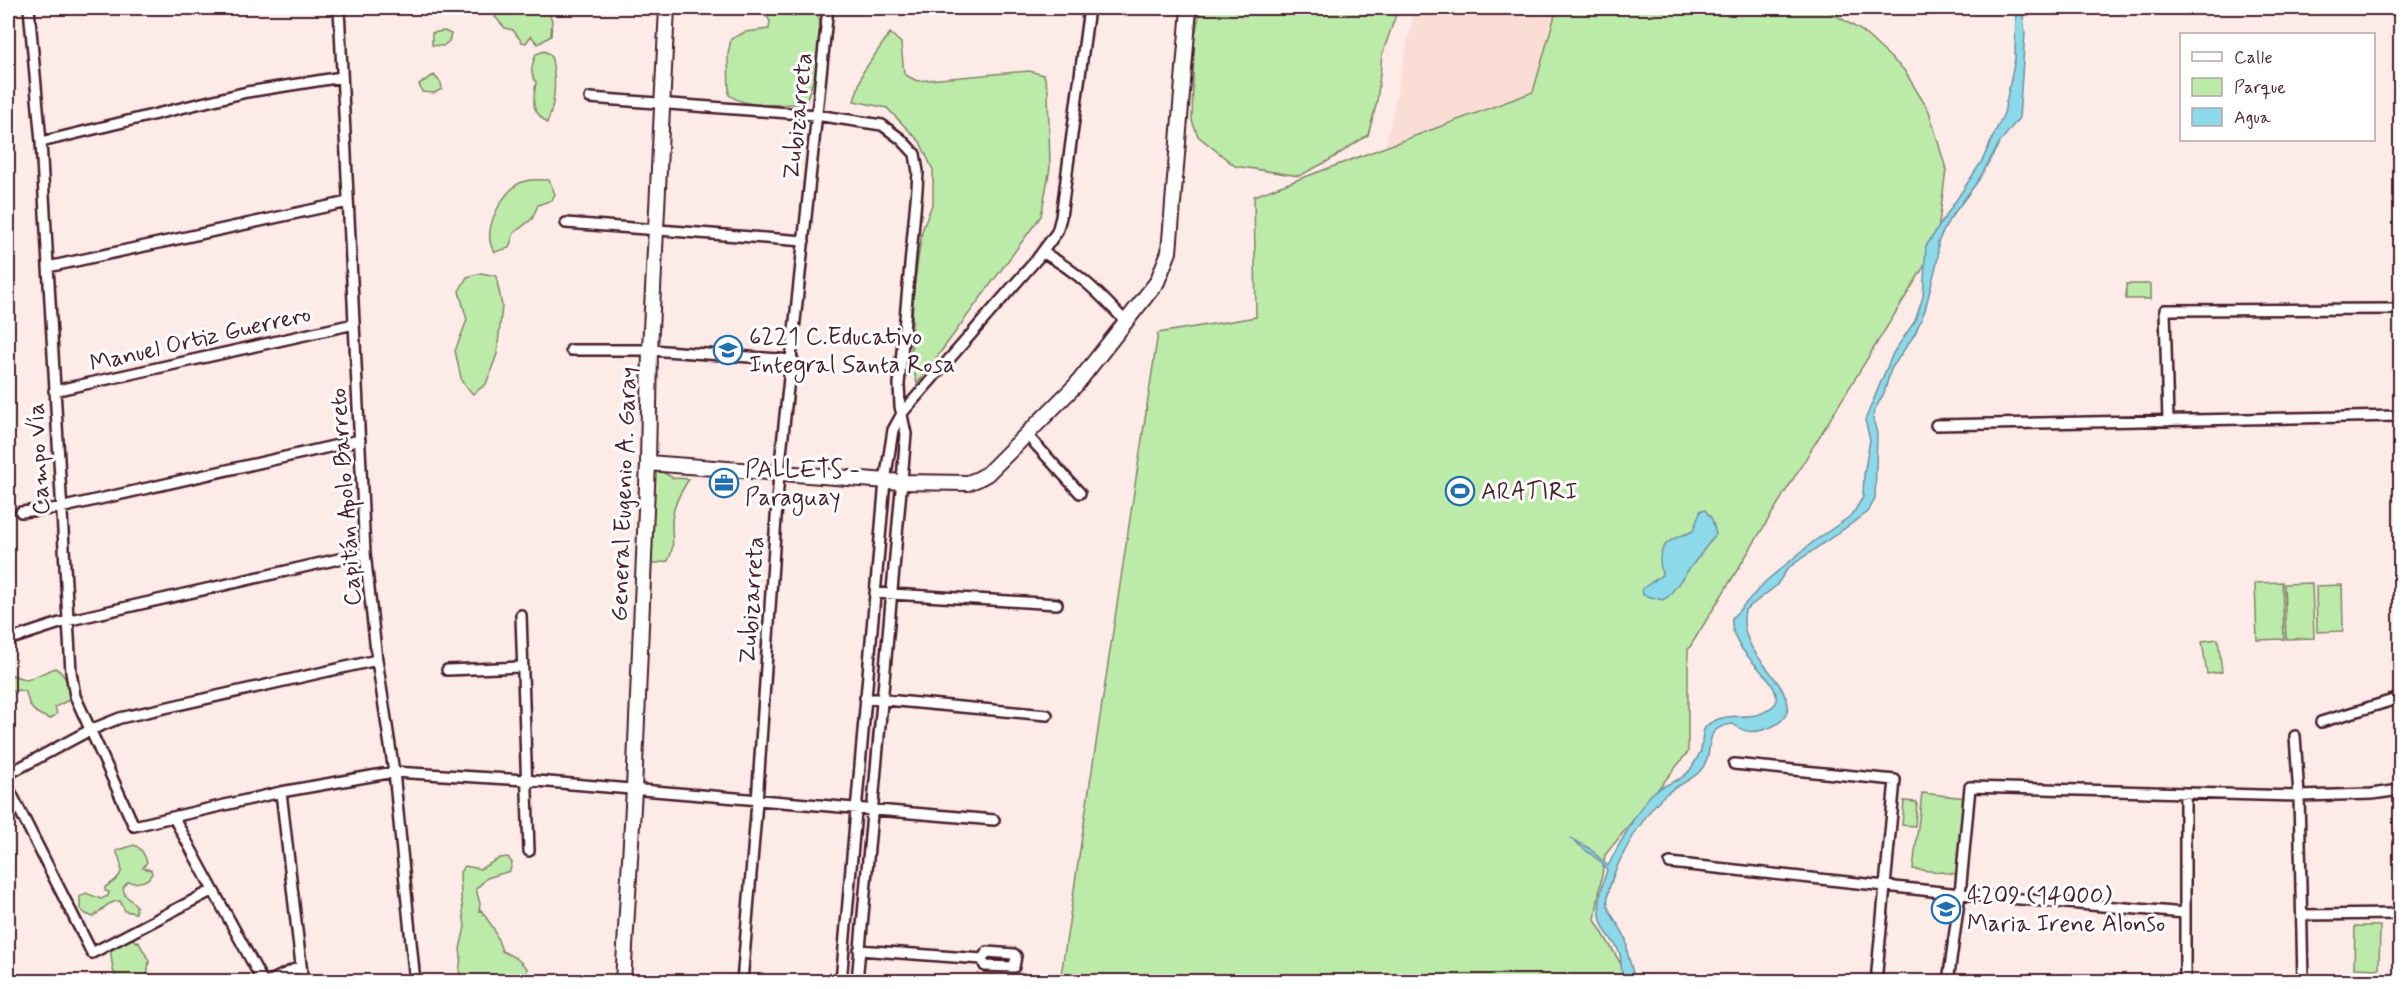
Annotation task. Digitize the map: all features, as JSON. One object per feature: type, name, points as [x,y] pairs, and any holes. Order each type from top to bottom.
[{"type":"street","name":"Campo Vía","points":[[29,8],[41,142],[66,621],[75,696],[134,826],[174,818]]},
{"type":"street","name":"Capitán Apolo Barreto","points":[[339,8],[365,553],[377,660],[394,772],[415,981]]},
{"type":"street","name":"General Eugenio A. Garay","points":[[623,981],[634,789],[655,230],[667,8]]},
{"type":"street","name":"Zubizarreta","points":[[742,981],[757,802],[779,473],[793,360],[828,8]]},
{"type":"street","points":[[842,981],[855,808],[885,481],[893,430],[903,412],[1057,232],[1061,217],[1089,8]]},
{"type":"street","points":[[648,463],[900,482],[968,483],[987,474],[1076,385],[1157,282],[1168,252],[1189,8]]},
{"type":"street","points":[[41,142],[246,92],[342,77]]},
{"type":"street","points":[[590,98],[816,115],[882,125],[901,139],[915,154],[918,172],[917,189],[899,384],[899,399],[906,434],[857,981]]},
{"type":"street","points":[[48,267],[348,202]]},
{"type":"street","points":[[566,223],[804,242]]},
{"type":"street","points":[[1042,252],[1065,265],[1090,284],[1126,322]]},
{"type":"street","points":[[2168,421],[2165,310],[2400,309]]},
{"type":"street","name":"Manuel Ortiz Guerrero","points":[[54,391],[354,324]]},
{"type":"street","points":[[571,350],[650,350],[793,360]]},
{"type":"street","points":[[1936,424],[2400,416]]},
{"type":"street","points":[[1027,435],[1080,493]]},
{"type":"street","points":[[21,512],[60,508],[360,440]]},
{"type":"street","points":[[8,640],[66,621],[365,553]]},
{"type":"street","points":[[875,593],[1057,604]]},
{"type":"street","points":[[521,615],[529,851]]},
{"type":"street","points":[[8,774],[90,730],[120,718],[377,660]]},
{"type":"street","points":[[447,670],[522,667]]},
{"type":"street","points":[[865,698],[1047,715]]},
{"type":"street","points":[[2321,722],[2400,698]]},
{"type":"street","points":[[2295,736],[2299,796],[2303,981]]},
{"type":"street","points":[[1734,764],[1895,780],[1876,981]]},
{"type":"street","points":[[263,981],[174,818],[281,792],[394,772],[525,780],[757,802],[994,820]]},
{"type":"street","points":[[8,787],[92,953],[213,890]]},
{"type":"street","points":[[1948,981],[1960,894],[1970,787],[2185,795],[2299,796],[2372,794],[2400,790]]},
{"type":"street","points":[[281,792],[303,981]]},
{"type":"street","points":[[2185,795],[2185,981]]},
{"type":"street","points":[[1670,863],[1960,894],[2185,913]]},
{"type":"street","points":[[2302,915],[2400,914]]},
{"type":"street","points":[[860,950],[982,959]]},
{"type":"street","points":[[268,981],[301,966]]},
{"type":"shaded area","points":[[1415,8],[1557,8],[1533,92],[1385,148]]},
{"type":"green space","points":[[502,8],[546,8],[552,20],[551,36],[538,44],[531,36],[526,43],[522,42],[513,30],[505,28],[495,17]]},
{"type":"green space","points":[[766,8],[786,8],[792,17],[806,9],[814,10],[819,20],[822,43],[806,102],[754,104],[729,95],[728,54],[731,39],[745,32],[769,29],[770,21],[765,14]]},
{"type":"green space","points":[[1200,8],[1398,9],[1382,55],[1377,102],[1368,135],[1328,161],[1299,176],[1235,166],[1198,136],[1192,121],[1194,43]]},
{"type":"green space","name":"ARATIRI","points":[[1557,8],[1824,8],[1862,31],[1904,70],[1929,111],[1946,169],[1936,247],[1688,650],[1688,752],[1605,855],[1595,920],[1631,981],[1060,982],[1158,333],[1256,317],[1254,196],[1533,92]]},
{"type":"green space","points":[[444,31],[451,34],[449,41],[443,46],[432,45],[432,33]]},
{"type":"green space","points":[[890,33],[901,43],[904,74],[917,81],[1029,71],[1044,75],[1048,90],[1050,168],[1041,216],[917,384],[911,357],[913,294],[922,231],[933,202],[933,170],[920,142],[887,108],[854,101],[863,72]]},
{"type":"green space","points":[[544,51],[551,55],[554,72],[554,98],[547,123],[535,109],[536,82],[532,72],[536,54]]},
{"type":"green space","points":[[434,75],[441,83],[442,89],[434,93],[422,92],[419,84]]},
{"type":"green space","points":[[549,180],[555,194],[552,200],[538,205],[532,219],[514,233],[509,248],[495,252],[490,234],[496,211],[502,200],[517,184],[525,181]]},
{"type":"green space","points":[[481,273],[496,276],[502,306],[497,354],[486,384],[473,394],[462,382],[455,351],[467,320],[459,291],[467,277]]},
{"type":"green space","points":[[2126,284],[2151,284],[2151,299],[2126,299]]},
{"type":"green space","points":[[659,470],[673,478],[689,479],[673,512],[672,548],[668,561],[652,564],[648,557],[645,496],[639,486],[652,472]]},
{"type":"green space","points":[[2282,582],[2284,639],[2257,640],[2255,583]]},
{"type":"green space","points":[[2312,583],[2314,638],[2286,639],[2284,584]]},
{"type":"green space","points":[[2342,585],[2343,631],[2317,632],[2316,586]]},
{"type":"green space","points":[[2218,639],[2222,672],[2207,674],[2202,641]]},
{"type":"green space","points":[[55,668],[67,682],[69,700],[55,707],[57,714],[50,719],[33,710],[26,692],[18,690],[11,692],[8,698],[8,670],[12,675],[27,680]]},
{"type":"green space","points":[[1922,793],[1966,798],[1956,874],[1913,869]]},
{"type":"green space","points":[[1904,801],[1917,802],[1915,826],[1902,825]]},
{"type":"green space","points":[[134,845],[141,850],[147,862],[143,868],[151,870],[152,873],[145,880],[128,882],[123,888],[125,895],[136,905],[136,913],[125,911],[120,901],[115,901],[93,917],[86,914],[80,909],[80,897],[86,893],[101,899],[108,896],[109,892],[105,891],[105,887],[116,880],[121,872],[121,863],[116,851]]},
{"type":"green space","points":[[508,857],[512,863],[510,871],[487,878],[476,889],[480,904],[479,911],[481,910],[494,929],[502,951],[516,958],[527,968],[527,976],[521,981],[467,981],[459,972],[460,949],[465,927],[460,872],[465,866],[480,869],[500,858]]},
{"type":"green space","points":[[2355,926],[2380,926],[2379,969],[2354,968]]},
{"type":"green space","points":[[126,933],[138,941],[149,961],[147,977],[150,981],[118,981],[113,970],[110,947]]},
{"type":"water","points":[[2016,8],[2022,8],[2025,33],[2019,118],[2000,142],[1978,181],[1949,220],[1938,242],[1938,258],[1925,310],[1915,334],[1891,369],[1884,393],[1874,411],[1873,419],[1877,433],[1875,499],[1868,512],[1788,568],[1776,586],[1745,610],[1744,624],[1747,637],[1783,691],[1787,713],[1779,723],[1763,730],[1747,731],[1733,724],[1716,730],[1712,735],[1708,756],[1700,771],[1666,794],[1638,829],[1619,863],[1608,894],[1609,910],[1626,939],[1633,974],[1634,981],[1624,981],[1620,954],[1605,930],[1600,916],[1601,892],[1607,870],[1601,862],[1570,838],[1589,848],[1608,866],[1649,797],[1690,770],[1700,752],[1704,731],[1708,725],[1721,718],[1760,714],[1776,703],[1776,693],[1771,684],[1738,643],[1733,631],[1732,618],[1766,581],[1813,542],[1852,515],[1863,497],[1864,474],[1870,440],[1865,420],[1893,353],[1915,321],[1923,297],[1926,246],[1982,161],[2004,113],[2015,59]]},
{"type":"water","points":[[1701,510],[1705,510],[1712,519],[1716,534],[1668,597],[1662,600],[1643,595],[1642,589],[1662,575],[1660,561],[1663,548],[1671,540],[1693,531]]},
{"type":"place","name":"6221 C.Educativo Integral Santa Rosa","points":[[728,350]]},
{"type":"place","name":"PALLETS - Paraguay","points":[[724,483]]},
{"type":"place","name":"ARATIRI","points":[[1460,491]]},
{"type":"place","name":"4209 (14000) Maria Irene Alonso","points":[[1946,909]]}]
